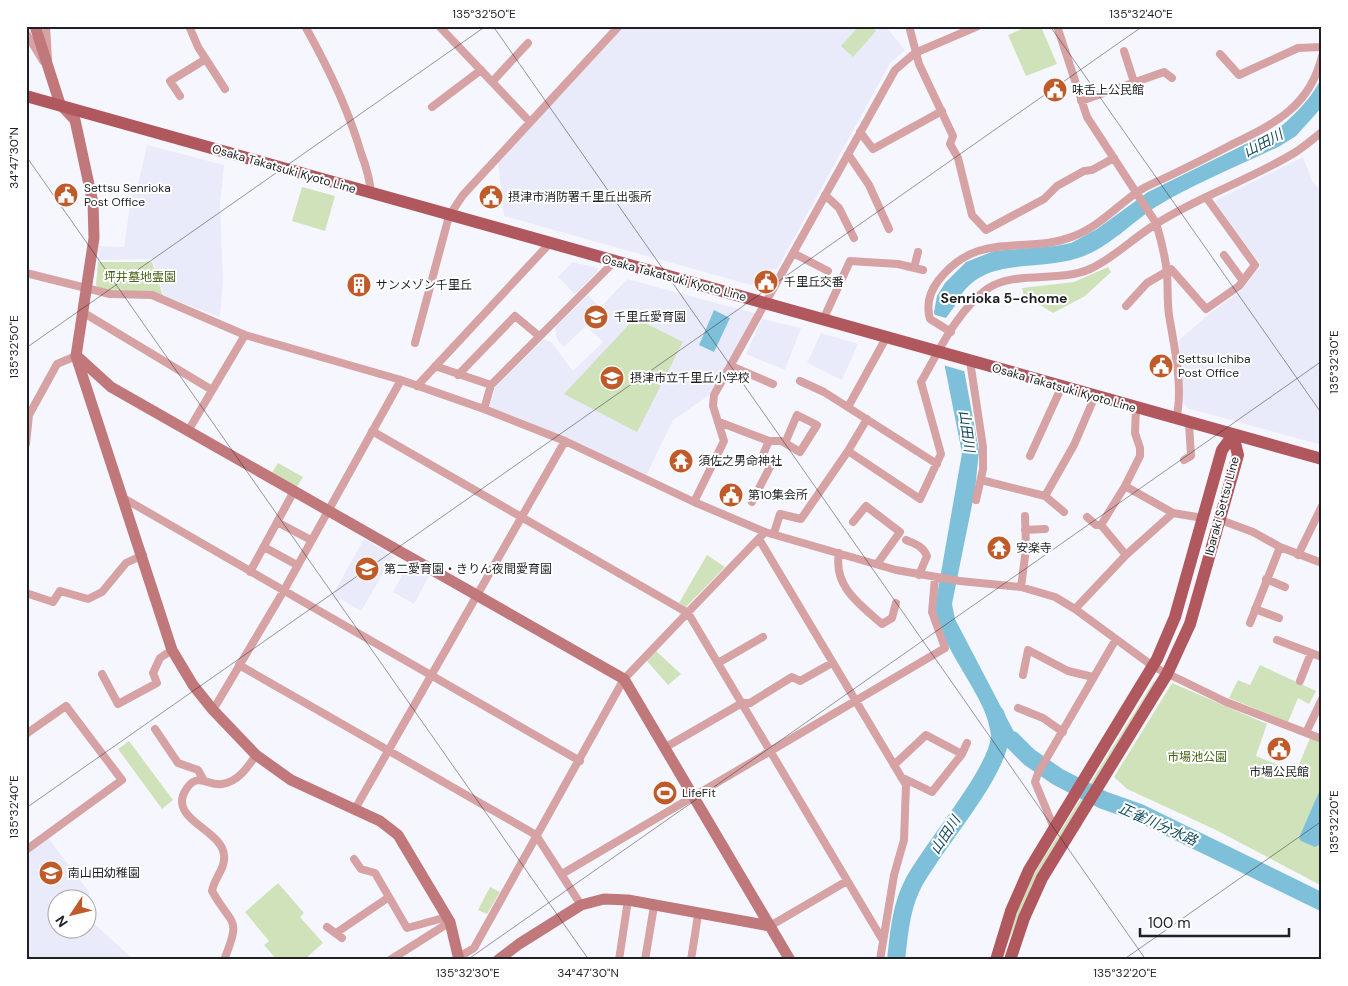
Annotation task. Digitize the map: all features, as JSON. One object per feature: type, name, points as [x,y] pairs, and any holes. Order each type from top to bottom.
[{"type":"main road","name":"Osaka Takatsuki Kyoto Line","points":[[26,96],[1322,459]]},
{"type":"main road","name":"Ibaraki Settsu Line","points":[[996,960],[1011,911],[1029,870],[1154,667],[1175,617],[1222,450],[1233,435]]},
{"type":"main road","name":"Ibaraki Settsu Line","points":[[1010,960],[1024,918],[1042,878],[1167,674],[1190,624],[1218,519],[1238,454],[1233,435]]},
{"type":"street","points":[[35,26],[60,104],[74,120],[93,204],[94,238],[88,288],[76,356],[143,555],[172,650],[193,685],[213,710],[256,755],[291,780],[380,821],[398,835],[449,920],[459,958],[474,948],[536,835],[580,761],[624,679],[759,539],[770,532],[780,514],[801,519],[848,451],[867,419]]},
{"type":"street","points":[[46,26],[48,68]]},
{"type":"street","points":[[189,26],[206,59],[225,89]]},
{"type":"street","points":[[305,26],[330,71],[352,123],[370,182],[371,194]]},
{"type":"street","points":[[440,26],[530,122]]},
{"type":"street","points":[[416,343],[449,216],[463,195],[620,26]]},
{"type":"street","points":[[909,26],[915,53],[954,136],[950,144],[958,158],[972,215],[986,230],[1044,200],[1057,186],[1114,158]]},
{"type":"street","points":[[694,502],[722,447],[723,434],[712,400],[895,70],[915,53],[978,26]]},
{"type":"street","points":[[1057,26],[1090,123],[1156,224],[1167,272],[1179,404],[1190,456],[1184,460]]},
{"type":"street","points":[[26,33],[31,45],[48,68]]},
{"type":"street","points":[[492,82],[528,43]]},
{"type":"street","points":[[1220,54],[1240,75],[1298,48],[1322,47]]},
{"type":"street","points":[[1124,51],[1134,82]]},
{"type":"street","points":[[951,332],[930,320],[927,309],[934,287],[954,264],[966,256],[1000,245],[1050,242],[1074,237],[1098,223],[1137,195],[1280,120],[1302,98],[1312,82],[1322,56]]},
{"type":"street","points":[[180,96],[170,81],[206,59]]},
{"type":"street","points":[[432,107],[481,70]]},
{"type":"street","points":[[1081,101],[1164,72],[1172,78]]},
{"type":"street","points":[[860,132],[873,148],[942,111]]},
{"type":"street","points":[[848,451],[920,499],[941,454],[921,382],[937,352],[972,302],[988,289],[1003,281],[1066,275],[1089,270],[1108,259],[1156,224],[1295,152],[1322,132]]},
{"type":"street","points":[[848,154],[870,185],[889,229]]},
{"type":"street","points":[[825,195],[839,208],[854,238]]},
{"type":"street","points":[[1126,306],[1147,283],[1171,269],[1206,309],[1243,281],[1255,265],[1206,197]]},
{"type":"street","points":[[417,386],[550,243]]},
{"type":"street","points":[[914,268],[918,252]]},
{"type":"street","points":[[793,254],[828,270]]},
{"type":"street","points":[[1224,255],[1243,281]]},
{"type":"street","points":[[824,320],[850,261],[898,264],[923,270]]},
{"type":"street","points":[[484,409],[491,385],[614,262]]},
{"type":"street","points":[[26,273],[110,294],[152,295],[245,335],[401,380],[484,409],[565,441],[694,502],[770,532],[876,564],[920,575],[1021,587],[1055,597],[1075,609],[1154,667],[1167,674],[1226,702],[1322,740]]},
{"type":"street","points":[[84,313],[212,390]]},
{"type":"street","points":[[458,375],[515,316],[538,336]]},
{"type":"street","points":[[188,430],[245,335]]},
{"type":"street","points":[[848,407],[886,338]]},
{"type":"street","points":[[76,356],[111,387],[624,679],[666,747],[790,960]]},
{"type":"street","points":[[26,444],[29,415],[52,372],[57,364],[76,356]]},
{"type":"street","points":[[968,361],[983,447],[983,469],[976,500]]},
{"type":"street","points":[[434,366],[491,385]]},
{"type":"street","points":[[731,366],[773,384]]},
{"type":"street","points":[[213,710],[283,592],[327,509],[401,380]]},
{"type":"street","points":[[800,381],[824,392],[937,464]]},
{"type":"street","points":[[1030,456],[1062,386]]},
{"type":"street","points":[[1045,496],[1074,445],[1095,396]]},
{"type":"street","points":[[1101,525],[1125,486],[1140,456],[1140,448],[1134,432],[1136,408]]},
{"type":"street","points":[[719,422],[769,441],[781,441],[800,452],[817,425],[798,415],[785,443]]},
{"type":"street","points":[[372,431],[688,613],[882,939]]},
{"type":"street","points":[[354,809],[565,441]]},
{"type":"street","points":[[752,502],[772,463],[762,457],[769,441]]},
{"type":"street","points":[[981,480],[1045,496],[1064,512]]},
{"type":"street","points":[[1125,486],[1173,513],[1203,518]]},
{"type":"street","points":[[250,572],[294,491]]},
{"type":"street","points":[[125,500],[580,761]]},
{"type":"street","points":[[853,522],[866,506],[900,532],[876,564]]},
{"type":"street","points":[[1298,555],[1322,506]]},
{"type":"street","points":[[1075,609],[1126,555],[1173,513]]},
{"type":"street","points":[[1021,587],[1026,549],[1025,516]]},
{"type":"street","points":[[1087,517],[1096,525],[1101,525],[1126,555]]},
{"type":"street","points":[[1218,519],[1253,532],[1298,555],[1322,563]]},
{"type":"street","points":[[277,522],[311,540]]},
{"type":"street","points":[[1025,530],[1045,529]]},
{"type":"street","points":[[759,539],[906,785],[904,840],[894,875],[880,960]]},
{"type":"street","points":[[906,540],[924,550],[926,556],[920,575]]},
{"type":"street","points":[[264,547],[297,565]]},
{"type":"street","points":[[1250,623],[1266,578],[1280,547]]},
{"type":"street","points":[[839,553],[837,567],[847,593],[882,624],[892,618],[896,604]]},
{"type":"street","points":[[26,593],[53,602],[60,591],[88,599],[102,592],[126,563],[143,555]]},
{"type":"street","points":[[562,874],[945,648],[932,612],[935,578]]},
{"type":"street","points":[[1266,578],[1285,587]]},
{"type":"street","points":[[1255,609],[1279,618]]},
{"type":"street","points":[[718,663],[763,637]]},
{"type":"street","points":[[1054,828],[1036,782],[1038,773],[1116,640]]},
{"type":"street","points":[[1277,640],[1322,657]]},
{"type":"street","points":[[102,674],[118,704],[157,683],[153,672],[160,658],[172,650]]},
{"type":"street","points":[[1023,674],[1028,650],[1068,671],[1094,677]]},
{"type":"street","points":[[1300,680],[1311,653]]},
{"type":"street","points":[[666,747],[742,703],[750,703],[792,677],[800,681],[832,663]]},
{"type":"street","points":[[239,665],[536,835],[581,906]]},
{"type":"street","points":[[1306,733],[1322,699]]},
{"type":"street","points":[[26,734],[66,706],[122,780],[26,850]]},
{"type":"street","points":[[1018,708],[1043,718],[1063,732]]},
{"type":"street","points":[[155,729],[178,763],[198,770],[203,779]]},
{"type":"street","points":[[894,766],[926,735],[962,754]]},
{"type":"street","points":[[901,777],[932,792],[962,754],[967,743]]},
{"type":"street","points":[[224,960],[234,935],[235,923],[212,891],[213,881],[223,866],[224,854],[218,841],[186,813],[182,803],[183,794],[189,785],[203,779],[221,784],[234,779],[244,772],[256,755]]},
{"type":"street","points":[[354,859],[361,869],[375,873],[407,928],[449,920]]},
{"type":"street","points":[[498,960],[519,944],[581,906],[604,899],[628,900],[698,915],[770,926],[847,881]]},
{"type":"street","points":[[336,933],[389,897]]},
{"type":"street","points":[[618,960],[628,900]]},
{"type":"street","points":[[645,960],[654,906]]},
{"type":"street","points":[[691,960],[698,915]]},
{"type":"street","points":[[390,960],[449,920]]},
{"type":"street","points":[[327,927],[342,938]]},
{"type":"shaded area","points":[[625,26],[885,26],[905,50],[890,63],[777,269],[762,271],[751,285],[504,216],[498,162]]},
{"type":"shaded area","points":[[147,145],[224,165],[220,204],[223,282],[220,317],[164,296],[152,259],[98,260],[99,246],[124,247],[133,185],[138,184]]},
{"type":"shaded area","points":[[1303,157],[1312,181],[1322,192],[1322,445],[1187,408],[1183,402],[1179,340],[1208,315],[1242,290],[1261,265],[1217,205],[1216,200]]},
{"type":"shaded area","points":[[572,262],[598,268],[598,271],[575,294],[558,277]]},
{"type":"shaded area","name":"摂津市立千里丘小学校","points":[[627,279],[757,314],[711,394],[673,420],[646,476],[567,438],[493,410],[490,405],[496,386],[544,339],[552,343],[573,371],[603,342],[586,326],[564,347],[557,339],[555,327],[588,295],[600,308]]},
{"type":"shaded area","points":[[762,319],[801,328],[785,370],[746,354]]},
{"type":"shaded area","points":[[821,333],[858,344],[842,380],[807,363]]},
{"type":"shaded area","name":"第二愛育園・きりん夜間愛育園","points":[[364,539],[393,556],[361,611],[340,599],[338,602],[331,598]]},
{"type":"shaded area","points":[[408,564],[429,576],[414,604],[393,592]]},
{"type":"shaded area","points":[[48,838],[86,888],[48,888],[48,938],[98,938],[98,927],[134,960],[26,960],[26,854]]},
{"type":"green space","points":[[859,26],[871,26],[876,31],[853,57],[841,46]]},
{"type":"green space","points":[[1028,26],[1047,26],[1042,29],[1057,64],[1026,76],[1008,35]]},
{"type":"green space","points":[[302,187],[335,196],[325,231],[292,221]]},
{"type":"green space","name":"坪井墓地霊園","points":[[98,262],[152,262],[163,296],[117,293],[101,289],[96,285]]},
{"type":"green space","points":[[1108,267],[1111,272],[1085,296],[1053,313],[1024,295],[1022,288],[1074,282]]},
{"type":"green space","points":[[635,318],[683,342],[637,432],[564,394]]},
{"type":"green space","points":[[278,463],[303,477],[296,488],[271,474]]},
{"type":"green space","points":[[707,555],[725,567],[686,607],[679,603]]},
{"type":"green space","points":[[656,651],[681,674],[668,685],[647,661]]},
{"type":"green space","points":[[1260,665],[1316,691],[1309,704],[1298,698],[1288,722],[1229,698],[1238,680],[1250,685]]},
{"type":"green space","points":[[1154,681],[1038,873],[1005,949],[1011,925],[1034,874]]},
{"type":"green space","name":"市場池公園","points":[[1172,683],[1267,724],[1256,756],[1296,772],[1310,738],[1322,743],[1322,886],[1216,830],[1127,789],[1114,777]]},
{"type":"green space","points":[[129,741],[173,800],[162,809],[118,749]]},
{"type":"green space","points":[[278,883],[304,913],[300,917],[323,943],[304,960],[277,960],[264,945],[269,941],[245,912]]},
{"type":"green space","points":[[490,887],[500,892],[487,914],[478,910]]},
{"type":"water","points":[[1322,77],[1322,107],[1296,136],[1280,146],[1168,200],[1154,208],[1108,243],[1089,254],[1060,262],[1007,268],[991,272],[976,280],[963,292],[953,310],[979,451],[975,490],[952,604],[955,619],[1014,732],[1010,741],[992,735],[980,702],[946,640],[939,624],[935,607],[962,453],[934,312],[937,296],[945,283],[966,262],[994,251],[1071,243],[1097,229],[1148,192],[1280,127],[1304,104]]},
{"type":"water","points":[[714,310],[730,318],[714,352],[699,345]]},
{"type":"water","points":[[1322,785],[1322,838],[1319,845],[1315,847],[1301,841],[1299,838]]},
{"type":"pier","points":[[954,307],[967,372],[943,365],[932,314],[946,318]]},
{"type":"waterway","name":"山田川","points":[[896,960],[903,910],[914,882],[977,789],[996,752],[1000,737],[996,715]]},
{"type":"waterway","name":"正雀川分水路","points":[[1000,736],[1012,740],[1029,757],[1058,777],[1103,800],[1140,813],[1322,902]]},
{"type":"place","name":"味舌上公民館","points":[[1055,90]]},
{"type":"place","name":"Settsu Senrioka Post Office","points":[[66,195]]},
{"type":"place","name":"摂津市消防署千里丘出張所","points":[[491,197]]},
{"type":"place","name":"千里丘交番","points":[[766,282]]},
{"type":"place","name":"サンメゾン千里丘","points":[[359,285]]},
{"type":"place","name":"千里丘愛育園","points":[[596,317]]},
{"type":"place","name":"Settsu Ichiba Post Office","points":[[1161,366]]},
{"type":"place","name":"摂津市立千里丘小学校","points":[[612,378]]},
{"type":"place","name":"須佐之男命神社","points":[[681,461]]},
{"type":"place","name":"第10集会所","points":[[731,495]]},
{"type":"place","name":"安楽寺","points":[[999,548]]},
{"type":"place","name":"第二愛育園・きりん夜間愛育園","points":[[367,569]]},
{"type":"place","name":"市場公民館","points":[[1279,749]]},
{"type":"place","name":"LifeFit","points":[[665,793]]},
{"type":"place","name":"南山田幼稚園","points":[[51,873]]},
{"type":"district","name":"Senrioka 5-chome","points":[[1004,298]]}]
